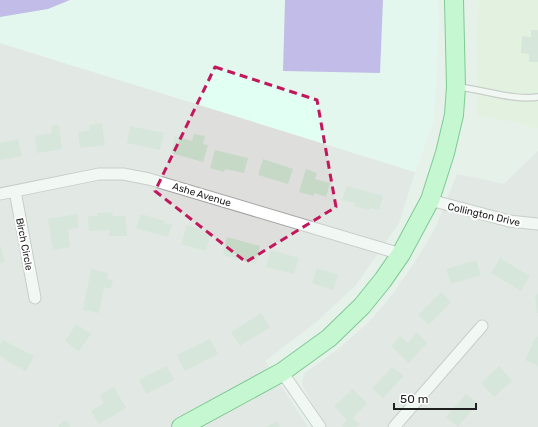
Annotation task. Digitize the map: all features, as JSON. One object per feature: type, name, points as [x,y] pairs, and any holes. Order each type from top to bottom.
[{"type":"main road","points":[[181,427],[282,372],[329,338],[362,306],[383,280],[401,254],[430,200],[445,153],[454,115],[456,87],[454,0]]},
{"type":"street","name":"Ashe Avenue","points":[[0,194],[99,174],[123,174],[149,178],[401,254]]},
{"type":"street","name":"Birch Circle","points":[[15,191],[35,298]]},
{"type":"street","name":"Collington Drive","points":[[430,200],[509,221],[538,224]]},
{"type":"street","points":[[394,427],[482,326]]},
{"type":"street","points":[[282,372],[320,427]]},
{"type":"lane","points":[[456,87],[473,88],[480,91],[504,95],[533,98],[538,97]]},
{"type":"highlighted area","points":[[215,67],[317,100],[336,207],[246,262],[155,191]]},
{"type":"shaded area","points":[[0,0],[437,0],[439,20],[434,121],[415,172],[0,43]]},
{"type":"shaded area","points":[[0,0],[70,0],[48,9],[0,17]]},
{"type":"shaded area","points":[[285,0],[383,0],[380,73],[283,71]]},
{"type":"shaded area","points":[[478,0],[538,0],[538,129],[516,122],[477,116]]},
{"type":"shaded area","points":[[0,43],[415,172],[399,223],[356,285],[315,323],[265,361],[308,427],[0,427]]},
{"type":"shaded area","points":[[538,151],[538,427],[327,427],[302,384],[306,372],[337,350],[370,321],[395,291],[422,251],[437,224],[457,174],[504,184]]},
{"type":"building","points":[[531,30],[538,30],[538,62],[529,62],[529,54],[521,53],[522,36],[531,37]]},
{"type":"building","points":[[102,123],[105,145],[80,148],[78,132],[90,130],[89,125]]},
{"type":"building","points":[[59,125],[62,149],[37,153],[35,136],[52,133],[51,126]]},
{"type":"building","points":[[130,126],[164,133],[160,150],[127,143]]},
{"type":"building","points":[[194,134],[205,136],[203,144],[208,145],[203,162],[171,153],[175,136],[192,141]]},
{"type":"building","points":[[18,139],[22,156],[0,160],[0,143]]},
{"type":"building","points":[[215,150],[248,158],[244,173],[225,169],[224,172],[210,168]]},
{"type":"building","points":[[263,159],[293,169],[288,184],[258,175]]},
{"type":"building","points":[[306,169],[317,173],[315,179],[330,183],[326,197],[314,193],[314,196],[299,192]]},
{"type":"building","points":[[347,186],[383,196],[379,210],[370,208],[369,210],[354,206],[355,203],[342,200]]},
{"type":"building","points":[[113,212],[112,216],[126,216],[127,236],[109,236],[109,230],[89,231],[88,216],[97,216],[97,213]]},
{"type":"building","points":[[77,214],[79,228],[68,229],[70,247],[53,250],[48,219]]},
{"type":"building","points":[[141,214],[165,221],[164,223],[172,225],[168,237],[136,228]]},
{"type":"building","points":[[187,225],[211,232],[206,251],[181,244]]},
{"type":"building","points":[[227,237],[260,246],[256,264],[223,255]]},
{"type":"building","points":[[0,245],[5,262],[0,263]]},
{"type":"building","points":[[271,250],[299,258],[294,274],[266,267]]},
{"type":"building","points":[[500,258],[530,276],[521,291],[491,273]]},
{"type":"building","points":[[476,260],[481,275],[451,284],[446,269]]},
{"type":"building","points":[[317,268],[338,275],[333,290],[312,283]]},
{"type":"building","points":[[91,269],[108,273],[107,279],[113,280],[111,289],[104,287],[99,313],[83,310]]},
{"type":"building","points":[[441,292],[451,302],[429,325],[418,315]]},
{"type":"building","points":[[538,294],[538,313],[537,313],[535,295]]},
{"type":"building","points":[[261,313],[270,327],[240,346],[231,332]]},
{"type":"building","points":[[76,324],[91,334],[79,351],[65,341]]},
{"type":"building","points":[[417,332],[427,343],[409,363],[391,346],[400,336],[408,343]]},
{"type":"building","points":[[536,336],[538,337],[538,366],[525,360]]},
{"type":"building","points":[[210,339],[218,354],[185,371],[177,355]]},
{"type":"building","points":[[3,340],[34,356],[26,371],[0,356],[0,345]]},
{"type":"building","points":[[167,366],[174,380],[146,394],[139,380]]},
{"type":"building","points":[[499,366],[512,381],[494,397],[481,383]]},
{"type":"building","points":[[392,367],[404,376],[383,398],[372,388]]},
{"type":"building","points":[[114,387],[126,408],[99,424],[91,411],[104,403],[100,395]]},
{"type":"building","points":[[353,389],[367,403],[353,418],[360,424],[356,427],[345,427],[342,425],[347,420],[334,406]]},
{"type":"building","points":[[466,394],[478,403],[458,427],[446,417]]},
{"type":"building","points":[[66,420],[71,427],[59,427],[58,425]]},
{"type":"building","points":[[277,421],[280,427],[266,427]]}]
